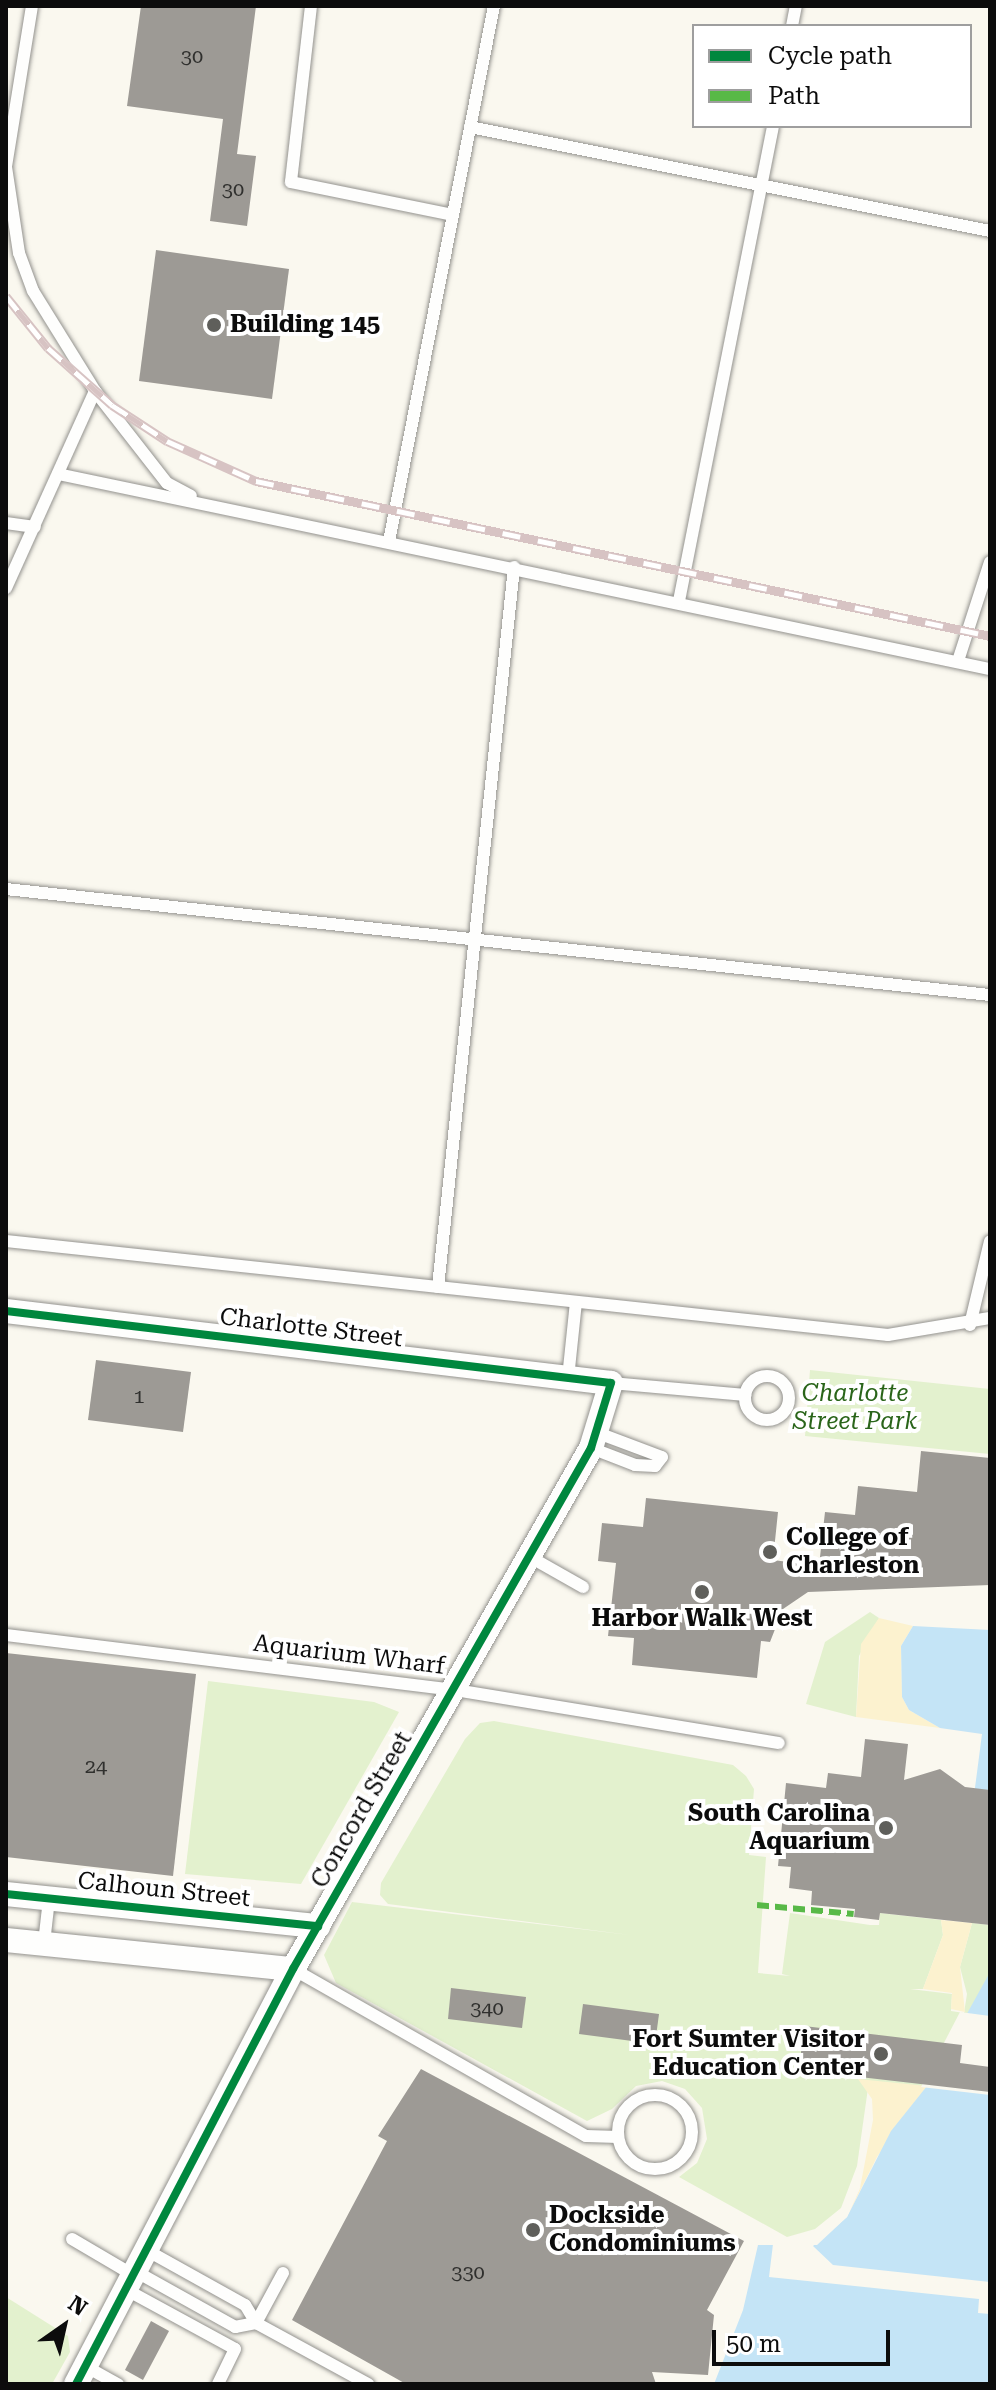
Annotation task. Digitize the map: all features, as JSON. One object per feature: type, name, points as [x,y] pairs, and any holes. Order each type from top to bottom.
[{"type":"street","name":"Charlotte Street","points":[[6,1311],[611,1383]]},
{"type":"street","name":"Concord Street","points":[[80,2375],[293,1969],[595,1440],[611,1383]]},
{"type":"street","name":"Calhoun Street","points":[[6,1894],[318,1926]]},
{"type":"street","points":[[6,1940],[293,1969]]},
{"type":"lane","points":[[32,6],[10,121],[10,212],[33,291],[95,391],[167,483],[208,504]]},
{"type":"lane","points":[[311,6],[291,182],[453,215]]},
{"type":"lane","points":[[389,541],[494,6]]},
{"type":"lane","points":[[470,127],[990,231]]},
{"type":"lane","points":[[679,601],[773,128]]},
{"type":"lane","points":[[6,588],[95,391]]},
{"type":"lane","points":[[58,474],[679,601],[990,669]]},
{"type":"lane","points":[[6,523],[35,527]]},
{"type":"lane","points":[[958,661],[986,585],[990,562]]},
{"type":"lane","points":[[438,1287],[478,938],[514,567]]},
{"type":"lane","points":[[6,889],[990,995]]},
{"type":"lane","points":[[6,1241],[888,1335],[970,1325],[990,1318]]},
{"type":"lane","points":[[970,1325],[986,1277],[990,1241]]},
{"type":"lane","points":[[568,1378],[576,1302]]},
{"type":"lane","name":"Charlotte Street","points":[[611,1383],[745,1395]]},
{"type":"lane","points":[[530,1557],[583,1587]]},
{"type":"lane","name":"Aquarium Wharf","points":[[6,1635],[455,1690],[779,1743]]},
{"type":"lane","points":[[44,1943],[49,1899]]},
{"type":"lane","points":[[293,1969],[586,2136],[618,2137]]},
{"type":"lane","points":[[650,2094],[678,2101],[693,2126],[686,2154],[661,2169],[633,2162],[618,2137],[625,2109],[650,2094]]},
{"type":"lane","points":[[72,2239],[235,2327],[256,2323]]},
{"type":"lane","points":[[135,2271],[245,2305],[256,2323],[368,2384]]},
{"type":"lane","points":[[135,2271],[235,2349],[218,2384]]},
{"type":"lane","points":[[256,2323],[283,2273]]},
{"type":"lane","points":[[80,2375],[118,2384]]},
{"type":"green space","name":"Charlotte Street Park","points":[[810,1370],[990,1389],[990,1454],[805,1436]]},
{"type":"green space","points":[[870,1612],[879,1618],[859,1656],[856,1717],[806,1704],[825,1642]]},
{"type":"green space","points":[[208,1681],[374,1702],[399,1712],[301,1884],[185,1874]]},
{"type":"green space","points":[[494,1721],[733,1765],[746,1776],[754,1789],[749,1855],[766,1857],[758,1973],[790,1976],[782,1974],[790,1913],[870,1925],[879,1925],[880,1913],[941,1920],[943,1935],[923,1989],[910,1989],[952,1994],[951,2011],[964,2013],[967,1994],[960,1967],[972,1923],[990,1925],[990,2095],[869,2081],[857,2166],[841,2208],[815,2229],[787,2237],[679,2177],[697,2163],[707,2139],[702,2108],[685,2089],[662,2081],[636,2086],[612,2109],[587,2121],[336,1983],[324,1955],[352,1902],[630,1935],[388,1904],[380,1895],[381,1883],[465,1739],[480,1723]]},
{"type":"green space","points":[[6,2297],[68,2336],[70,2352],[52,2384],[6,2384]]},
{"type":"sand","points":[[879,1618],[913,1626],[901,1646],[902,1697],[909,1710],[940,1728],[856,1717],[861,1644]]},
{"type":"sand","points":[[941,1920],[972,1923],[960,1967],[965,2012],[951,2009],[952,1993],[923,1989],[943,1935]]},
{"type":"sand","points":[[858,2079],[927,2086],[877,2157],[847,2217],[860,2188],[873,2120],[872,2099]]},
{"type":"water","points":[[913,1626],[990,1630],[990,1805],[973,1803],[982,1734],[940,1728],[909,1710],[902,1697],[901,1646]]},
{"type":"water","points":[[990,1972],[990,2384],[714,2384],[743,2310],[758,2245],[817,2245],[847,2217],[891,2131],[927,2086]]},
{"type":"pier","points":[[960,2012],[990,2016],[990,2095],[921,2087]]},
{"type":"pier","points":[[861,2186],[847,2217],[813,2246],[833,2265],[990,2282],[990,2314],[978,2313],[979,2299],[769,2277],[773,2244],[815,2241],[844,2214]]},
{"type":"building","points":[[141,6],[256,6],[237,154],[256,156],[247,226],[210,221],[223,119],[127,106]]},
{"type":"building","name":"Building 145","points":[[156,250],[289,269],[272,399],[139,381]]},
{"type":"building","points":[[96,1360],[191,1372],[183,1432],[88,1420]]},
{"type":"building","points":[[921,1451],[990,1458],[990,1585],[808,1592],[783,1609],[770,1642],[761,1641],[757,1678],[632,1665],[634,1638],[608,1636],[616,1563],[598,1561],[602,1523],[643,1527],[646,1498],[778,1512],[773,1560],[819,1566],[825,1512],[855,1515],[858,1486],[917,1492]]},
{"type":"building","points":[[6,1653],[196,1674],[173,1876],[6,1857]]},
{"type":"building","name":"South Carolina Aquarium","points":[[865,1739],[908,1744],[904,1780],[940,1769],[965,1787],[990,1790],[990,1925],[880,1913],[879,1920],[854,1917],[855,1909],[811,1905],[812,1891],[789,1888],[791,1867],[778,1866],[786,1783],[826,1788],[828,1773],[861,1777]]},
{"type":"building","points":[[451,1988],[526,1997],[522,2028],[448,2019]]},
{"type":"building","points":[[583,2004],[659,2014],[655,2044],[579,2034]]},
{"type":"building","name":"Fort Sumter Visitor Education Center","points":[[804,2026],[962,2045],[960,2063],[990,2067],[990,2092],[799,2070]]},
{"type":"building","name":"Dockside Condominiums","points":[[421,2069],[744,2241],[707,2310],[714,2315],[708,2375],[652,2372],[656,2384],[406,2384],[292,2320],[387,2141],[378,2136]]},
{"type":"building","points":[[151,2321],[169,2331],[143,2380],[125,2370]]},
{"type":"railway","points":[[6,296],[48,348],[112,405],[167,441],[256,481],[990,636]]},
{"type":"marked path","points":[[757,1905],[854,1914]]},
{"type":"cycle path","points":[[6,1311],[611,1383],[591,1448],[293,1969],[76,2384]]},
{"type":"cycle path","points":[[6,1894],[318,1926]]},
{"type":"place","name":"Building 145","points":[[214,325]]},
{"type":"place","name":"College of Charleston","points":[[770,1552]]},
{"type":"place","name":"Harbor Walk West","points":[[702,1592]]},
{"type":"place","name":"South Carolina Aquarium","points":[[886,1828]]},
{"type":"place","name":"Fort Sumter Visitor Education Center","points":[[881,2054]]},
{"type":"place","name":"Dockside Condominiums","points":[[533,2230]]}]
